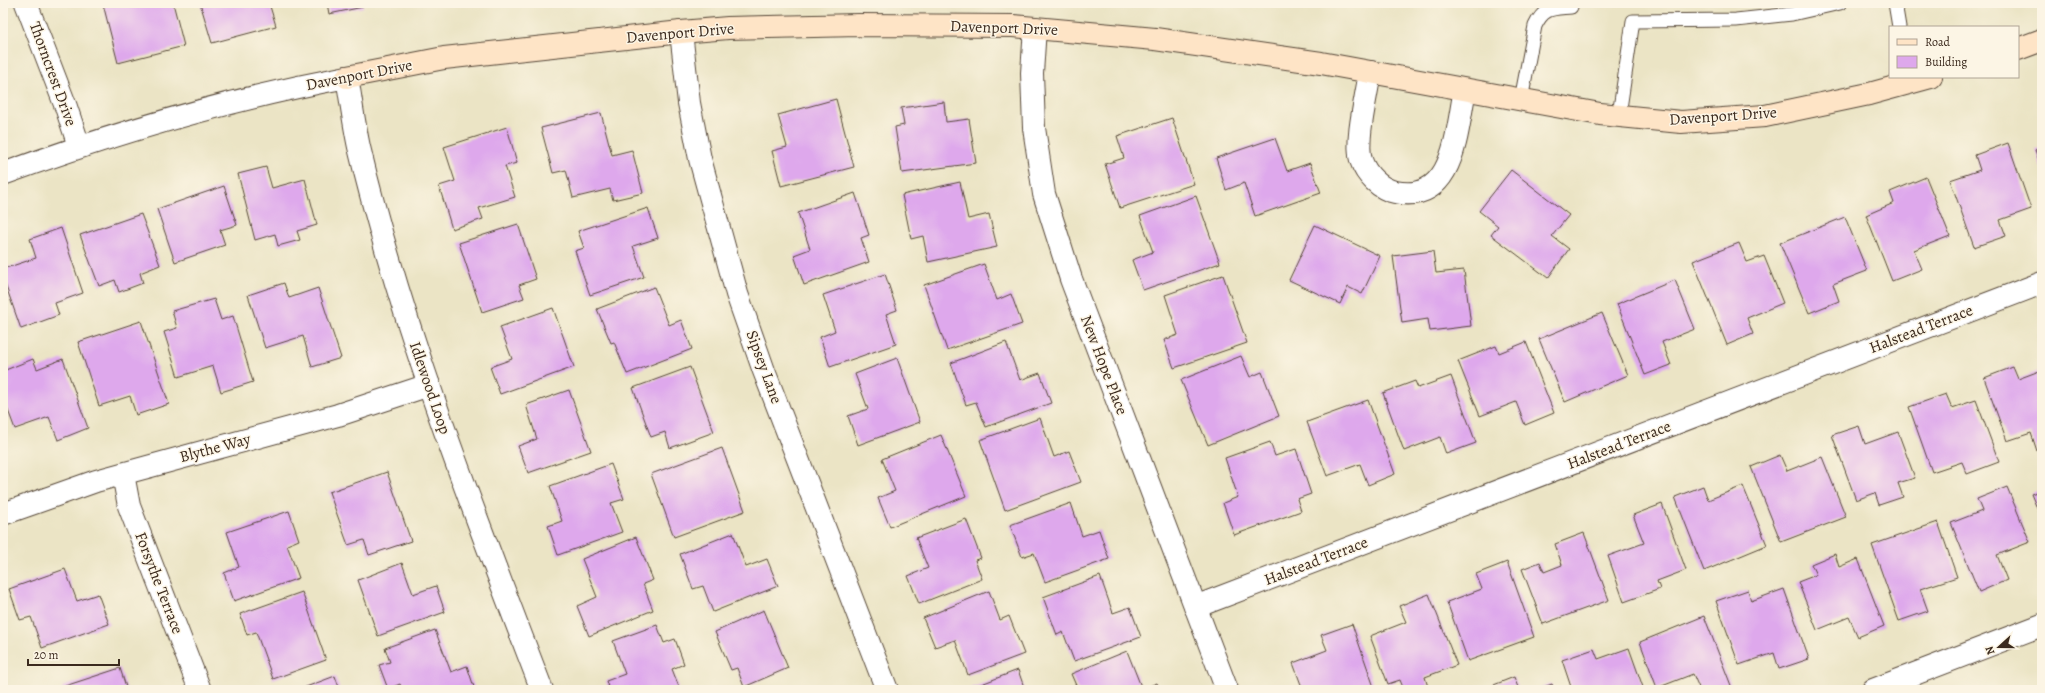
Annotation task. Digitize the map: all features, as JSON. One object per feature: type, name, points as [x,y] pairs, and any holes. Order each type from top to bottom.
[{"type":"street","name":"Thorncrest Drive","points":[[26,3],[79,146]]},
{"type":"street","name":"Davenport Drive","points":[[3,174],[79,146],[298,86],[444,58],[728,28],[859,25],[1013,26],[1155,39],[1370,72],[1521,100],[1618,115],[1681,122],[1765,116],[1869,94],[1910,80],[1924,78]]},
{"type":"street","name":"New Hope Place","points":[[1035,28],[1032,73],[1034,128],[1044,194],[1071,279],[1227,690]]},
{"type":"street","name":"Sipsey Lane","points":[[681,32],[689,103],[700,159],[737,294],[764,371],[887,690]]},
{"type":"street","points":[[2019,49],[2042,40]]},
{"type":"street","points":[[1370,72],[1360,139],[1361,160],[1371,178],[1388,190],[1408,194],[1428,189],[1444,175],[1452,156],[1464,90]]},
{"type":"street","name":"Idlewood Loop","points":[[347,77],[359,146],[395,281],[463,482],[542,690]]},
{"type":"street","name":"Halstead Terrace","points":[[1195,607],[2042,283]]},
{"type":"street","name":"Blythe Way","points":[[3,514],[96,481],[338,415],[429,385]]},
{"type":"street","name":"Forsythe Terrace","points":[[123,474],[129,506],[200,690]]},
{"type":"street","points":[[1873,690],[2042,625]]},
{"type":"lane","points":[[1618,115],[1633,21],[1736,20],[1792,14],[1840,3]]},
{"type":"lane","points":[[1894,3],[1899,26]]},
{"type":"lane","points":[[1521,100],[1534,33],[1540,15],[1550,9],[1571,7]]},
{"type":"building","points":[[173,3],[184,46],[118,63],[103,4]]},
{"type":"building","points":[[200,3],[269,3],[276,26],[212,43]]},
{"type":"building","points":[[294,3],[317,3],[317,4],[295,8]]},
{"type":"building","points":[[327,3],[362,3],[363,7],[329,14]]},
{"type":"building","points":[[836,99],[854,167],[781,186],[772,151],[787,147],[778,115]]},
{"type":"building","points":[[944,102],[946,122],[969,119],[976,163],[902,173],[895,127],[904,125],[901,108]]},
{"type":"building","points":[[601,113],[612,155],[632,150],[643,193],[613,200],[610,189],[573,198],[566,170],[553,173],[541,128]]},
{"type":"building","points":[[1172,118],[1194,184],[1120,208],[1105,164],[1124,158],[1117,136]]},
{"type":"building","points":[[507,127],[517,163],[505,166],[515,197],[479,208],[483,219],[452,229],[439,186],[455,181],[444,147]]},
{"type":"building","points":[[1275,138],[1287,171],[1310,163],[1321,193],[1255,216],[1244,183],[1226,190],[1216,158]]},
{"type":"building","points":[[2008,143],[2031,209],[2000,220],[2006,236],[1974,247],[1950,180],[1980,170],[1975,155]]},
{"type":"building","points":[[2042,147],[2042,168],[2035,150]]},
{"type":"building","points":[[266,167],[272,188],[305,179],[317,225],[297,231],[300,240],[278,246],[275,234],[255,240],[238,174]]},
{"type":"building","points":[[1511,170],[1569,215],[1552,236],[1569,249],[1548,278],[1491,235],[1498,226],[1479,211]]},
{"type":"building","points":[[1926,177],[1950,236],[1914,250],[1922,269],[1892,281],[1866,215],[1894,203],[1890,192]]},
{"type":"building","points":[[960,182],[968,219],[989,214],[997,247],[928,262],[923,236],[911,239],[902,195]]},
{"type":"building","points":[[224,186],[237,225],[220,230],[225,245],[175,262],[157,209]]},
{"type":"building","points":[[855,193],[869,235],[861,238],[869,262],[804,285],[794,255],[810,249],[798,213]]},
{"type":"building","points":[[1196,196],[1220,263],[1143,290],[1132,260],[1153,252],[1140,216]]},
{"type":"building","points":[[648,208],[658,238],[633,246],[644,277],[590,295],[575,251],[584,248],[578,231]]},
{"type":"building","points":[[141,214],[160,265],[140,273],[143,283],[119,292],[115,280],[99,286],[80,235]]},
{"type":"building","points":[[1845,217],[1867,271],[1833,284],[1839,301],[1809,313],[1780,243]]},
{"type":"building","points":[[518,224],[536,279],[519,285],[524,298],[482,312],[459,243]]},
{"type":"building","points":[[1315,225],[1380,256],[1362,294],[1348,287],[1340,304],[1289,280]]},
{"type":"building","points":[[61,228],[83,293],[55,303],[59,315],[21,329],[3,278],[3,269],[36,258],[30,239]]},
{"type":"building","points":[[1739,243],[1747,262],[1764,256],[1783,303],[1747,318],[1753,334],[1727,345],[1693,261]]},
{"type":"building","points":[[1433,251],[1436,273],[1464,270],[1471,326],[1430,331],[1428,319],[1402,323],[1393,256]]},
{"type":"building","points":[[984,264],[997,300],[1011,294],[1022,324],[947,350],[924,285]]},
{"type":"building","points":[[885,274],[897,310],[886,314],[896,344],[830,367],[820,337],[835,331],[823,295]]},
{"type":"building","points":[[1223,275],[1247,343],[1174,368],[1164,340],[1178,335],[1165,295]]},
{"type":"building","points":[[1675,280],[1695,329],[1662,342],[1671,365],[1645,375],[1617,304]]},
{"type":"building","points":[[284,283],[289,298],[318,288],[341,358],[312,367],[303,336],[265,348],[248,295]]},
{"type":"building","points":[[654,287],[669,325],[681,320],[692,349],[627,374],[614,342],[611,343],[597,309]]},
{"type":"building","points":[[214,299],[221,320],[233,316],[253,382],[221,392],[213,366],[178,377],[164,332],[177,328],[172,311]]},
{"type":"building","points":[[553,308],[574,367],[500,394],[490,367],[512,359],[500,327]]},
{"type":"building","points":[[1602,313],[1628,375],[1565,402],[1539,339]]},
{"type":"building","points":[[141,321],[169,404],[136,415],[130,396],[99,406],[78,342]]},
{"type":"building","points":[[1006,342],[1020,380],[1040,373],[1051,403],[986,427],[976,402],[966,405],[951,363]]},
{"type":"building","points":[[1526,342],[1554,413],[1525,425],[1516,402],[1480,416],[1458,361],[1496,346],[1499,353]]},
{"type":"building","points":[[1241,356],[1250,377],[1262,372],[1279,416],[1208,445],[1181,380]]},
{"type":"building","points":[[897,358],[920,422],[858,445],[848,416],[868,409],[855,374]]},
{"type":"building","points":[[33,359],[37,369],[63,359],[88,428],[58,440],[49,417],[15,429],[3,397],[3,371]]},
{"type":"building","points":[[690,367],[714,432],[670,448],[665,432],[651,437],[633,388]]},
{"type":"building","points":[[2013,367],[2018,379],[2042,370],[2042,449],[2037,451],[2031,433],[2007,441],[1984,378]]},
{"type":"building","points":[[1451,376],[1476,443],[1446,454],[1440,437],[1404,451],[1383,393],[1415,381],[1418,388]]},
{"type":"building","points":[[569,390],[591,451],[528,473],[518,446],[537,439],[526,405]]},
{"type":"building","points":[[1946,394],[1952,408],[1976,400],[1999,462],[1967,474],[1962,462],[1932,472],[1909,407]]},
{"type":"building","points":[[1368,400],[1395,474],[1368,485],[1360,464],[1327,476],[1307,422]]},
{"type":"building","points":[[1040,418],[1054,457],[1069,451],[1081,482],[1005,510],[980,440]]},
{"type":"building","points":[[1859,426],[1865,444],[1898,432],[1915,478],[1898,483],[1903,497],[1879,505],[1875,493],[1856,500],[1832,435]]},
{"type":"building","points":[[941,435],[966,496],[890,527],[878,498],[895,491],[882,459]]},
{"type":"building","points":[[1270,442],[1275,456],[1296,449],[1311,494],[1297,499],[1301,511],[1234,535],[1223,503],[1238,497],[1225,458]]},
{"type":"building","points":[[722,448],[745,511],[674,537],[651,474]]},
{"type":"building","points":[[1780,455],[1787,471],[1822,457],[1846,517],[1781,542],[1751,467]]},
{"type":"building","points":[[611,464],[624,499],[611,503],[622,532],[558,555],[548,526],[562,521],[550,486]]},
{"type":"building","points":[[387,472],[411,541],[369,555],[364,540],[348,545],[329,492]]},
{"type":"building","points":[[1703,486],[1708,500],[1743,486],[1767,545],[1704,571],[1675,497]]},
{"type":"building","points":[[2007,487],[2030,542],[1997,555],[2007,580],[1979,592],[1951,523],[1982,511],[1977,499]]},
{"type":"building","points":[[2042,490],[2042,520],[2031,494]]},
{"type":"building","points":[[1071,503],[1082,536],[1099,530],[1109,559],[1045,582],[1034,553],[1022,557],[1010,525]]},
{"type":"building","points":[[1662,504],[1686,570],[1657,581],[1660,589],[1624,602],[1608,556],[1644,543],[1633,515]]},
{"type":"building","points":[[289,511],[299,540],[287,545],[299,578],[234,601],[224,573],[239,567],[227,532]]},
{"type":"building","points":[[966,519],[981,558],[975,560],[982,579],[919,604],[908,576],[928,568],[916,538]]},
{"type":"building","points":[[1938,522],[1957,577],[1920,589],[1928,611],[1899,621],[1872,545]]},
{"type":"building","points":[[733,533],[746,567],[767,559],[778,586],[713,612],[703,586],[693,589],[680,554]]},
{"type":"building","points":[[1584,533],[1609,600],[1543,624],[1522,569],[1540,562],[1544,572],[1562,565],[1555,544]]},
{"type":"building","points":[[636,537],[653,580],[643,584],[653,610],[589,636],[577,606],[597,597],[582,559]]},
{"type":"building","points":[[1835,554],[1839,567],[1858,559],[1884,626],[1858,637],[1849,617],[1817,630],[1798,582],[1816,575],[1811,564]]},
{"type":"building","points":[[1507,562],[1534,637],[1468,661],[1447,602],[1482,589],[1476,574]]},
{"type":"building","points":[[402,563],[413,594],[436,586],[445,612],[378,636],[358,580]]},
{"type":"building","points":[[65,569],[77,601],[98,594],[109,624],[42,648],[31,617],[20,620],[9,589]]},
{"type":"building","points":[[1100,576],[1113,613],[1130,607],[1141,637],[1074,661],[1063,632],[1057,635],[1043,597]]},
{"type":"building","points":[[1784,589],[1809,659],[1779,669],[1774,653],[1739,665],[1716,601],[1748,590],[1751,601]]},
{"type":"building","points":[[989,591],[1000,620],[1009,616],[1024,654],[968,675],[955,640],[935,647],[923,618]]},
{"type":"building","points":[[302,592],[326,660],[273,679],[256,632],[247,635],[240,614]]},
{"type":"building","points":[[1429,594],[1457,665],[1425,677],[1428,687],[1421,690],[1404,690],[1400,680],[1388,684],[1370,636],[1406,622],[1399,606]]},
{"type":"building","points":[[764,610],[788,668],[744,687],[737,668],[731,670],[715,632]]},
{"type":"building","points":[[1704,616],[1732,688],[1726,690],[1700,690],[1693,674],[1657,688],[1640,642]]},
{"type":"building","points":[[1352,624],[1375,690],[1303,690],[1293,663],[1327,650],[1321,635]]},
{"type":"building","points":[[657,625],[664,643],[675,639],[684,664],[672,669],[679,687],[671,690],[609,690],[606,681],[625,674],[613,641]]},
{"type":"building","points":[[435,630],[451,672],[467,666],[475,690],[402,690],[400,684],[388,689],[379,665],[390,662],[385,648]]},
{"type":"building","points":[[1629,648],[1644,690],[1572,690],[1562,660],[1594,649],[1598,659]]},
{"type":"building","points":[[1127,651],[1142,689],[1157,683],[1160,690],[1078,690],[1071,674]]},
{"type":"building","points":[[120,668],[127,690],[63,690],[62,687]]},
{"type":"building","points":[[1018,670],[1025,690],[966,690]]},
{"type":"building","points":[[335,676],[340,690],[298,690]]},
{"type":"building","points":[[1514,677],[1519,690],[1481,690]]},
{"type":"building","points":[[1552,684],[1554,690],[1536,690]]}]
